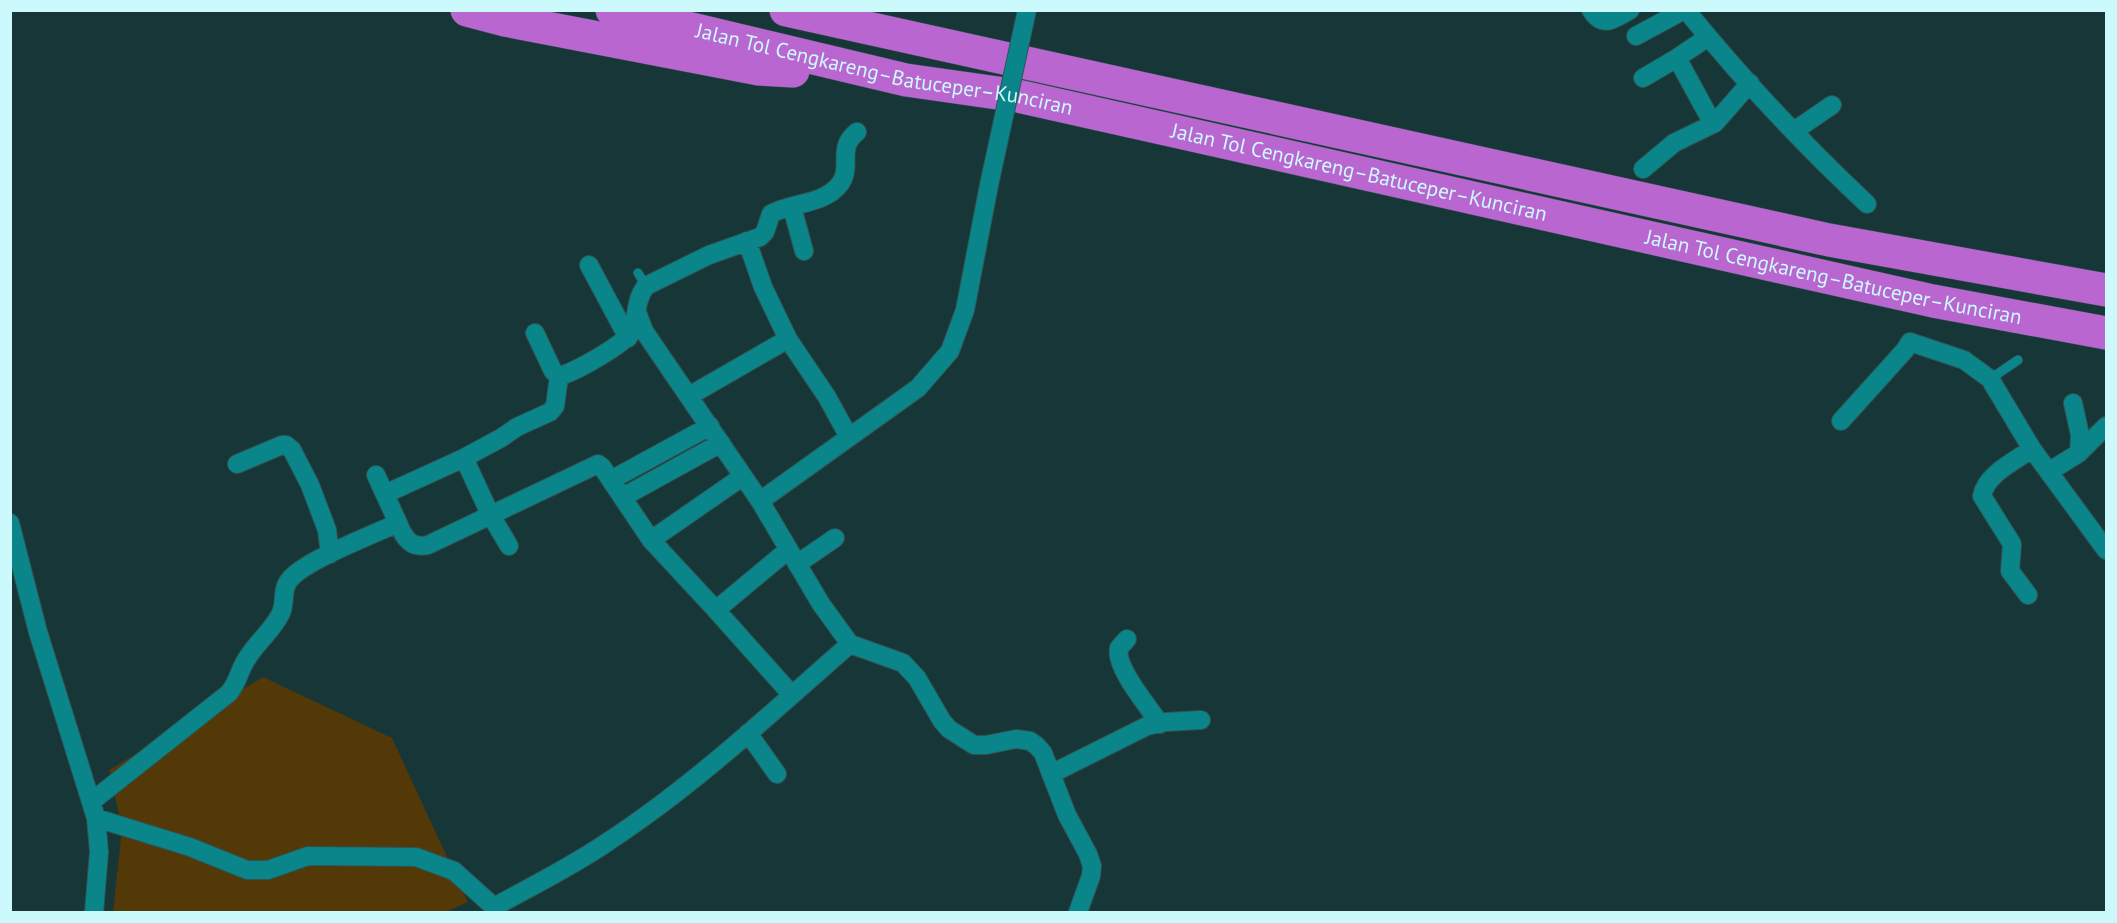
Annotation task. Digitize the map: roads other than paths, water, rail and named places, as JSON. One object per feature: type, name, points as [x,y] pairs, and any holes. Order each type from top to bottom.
[{"type":"highway","points":[[467,10],[505,20],[759,69],[906,80]]},
{"type":"highway","name":"Jalan Tol Cengkareng–Batuceper–Kunciran","points":[[612,10],[906,80],[1018,96],[1933,301],[2106,333]]},
{"type":"highway","name":"Jalan Tol Cengkareng–Batuceper–Kunciran","points":[[786,10],[1828,240],[2106,290]]},
{"type":"highway","points":[[814,10],[862,27]]},
{"type":"highway","points":[[1933,301],[2106,356]]},
{"type":"street","points":[[760,501],[918,388],[950,351],[965,310],[1027,10]]},
{"type":"street","points":[[1591,10],[1601,21],[1613,20],[1630,10]]},
{"type":"street","points":[[1636,36],[1685,10],[1794,131],[1867,204]]},
{"type":"street","points":[[1643,78],[1708,37]]},
{"type":"street","points":[[1677,58],[1713,124]]},
{"type":"street","points":[[1643,169],[1674,143],[1713,124],[1723,116],[1750,83]]},
{"type":"street","points":[[1794,131],[1832,105]]},
{"type":"street","points":[[559,376],[594,360],[628,338],[633,330],[642,292],[642,280],[760,237],[765,232],[771,214],[832,193],[841,183],[845,173],[846,146],[857,132]]},
{"type":"street","points":[[792,207],[804,251]]},
{"type":"street","points":[[747,241],[763,287],[788,339],[827,397],[849,437]]},
{"type":"street","points":[[589,265],[628,338]]},
{"type":"street","points":[[637,312],[644,331],[722,443],[835,624],[850,644],[903,663],[917,678],[942,721],[974,745],[1016,739],[1030,741],[1043,753],[1067,815],[1089,854],[1092,866],[1091,876],[1078,912]]},
{"type":"street","points":[[535,333],[553,371],[559,376]]},
{"type":"street","points":[[689,396],[788,339]]},
{"type":"street","points":[[1841,421],[1911,342],[1964,360],[1990,379],[2032,449],[2106,550]]},
{"type":"street","points":[[385,494],[464,458],[517,427],[550,412],[555,406],[559,376]]},
{"type":"street","points":[[2073,403],[2080,435],[2079,453]]},
{"type":"street","points":[[611,480],[710,426]]},
{"type":"street","points":[[2050,471],[2079,453],[2106,426]]},
{"type":"street","points":[[623,497],[722,443]]},
{"type":"street","points":[[237,464],[282,445],[292,450],[310,485],[327,530],[330,554]]},
{"type":"street","points":[[2028,595],[2010,571],[2012,544],[1982,496],[1983,489],[1992,477],[2032,449]]},
{"type":"street","points":[[464,458],[490,514],[509,546]]},
{"type":"street","points":[[376,474],[405,539],[420,546],[428,545],[598,464],[651,540],[792,695]]},
{"type":"street","points":[[651,540],[742,477]]},
{"type":"street","points":[[10,523],[39,632],[93,810],[99,852],[94,912]]},
{"type":"street","points":[[93,810],[229,693],[239,678],[246,659],[279,618],[283,609],[286,584],[293,576],[330,554],[398,524]]},
{"type":"street","points":[[716,610],[793,557],[835,538]]},
{"type":"street","points":[[1127,639],[1119,648],[1119,659],[1128,677],[1160,723]]},
{"type":"street","points":[[93,810],[247,870],[268,870],[308,856],[416,857],[454,872],[494,910],[607,843],[683,788],[850,644]]},
{"type":"street","points":[[1051,774],[1147,726],[1201,720]]},
{"type":"street","points":[[748,733],[777,774]]},
{"type":"lane","points":[[1990,379],[2018,360]]}]
